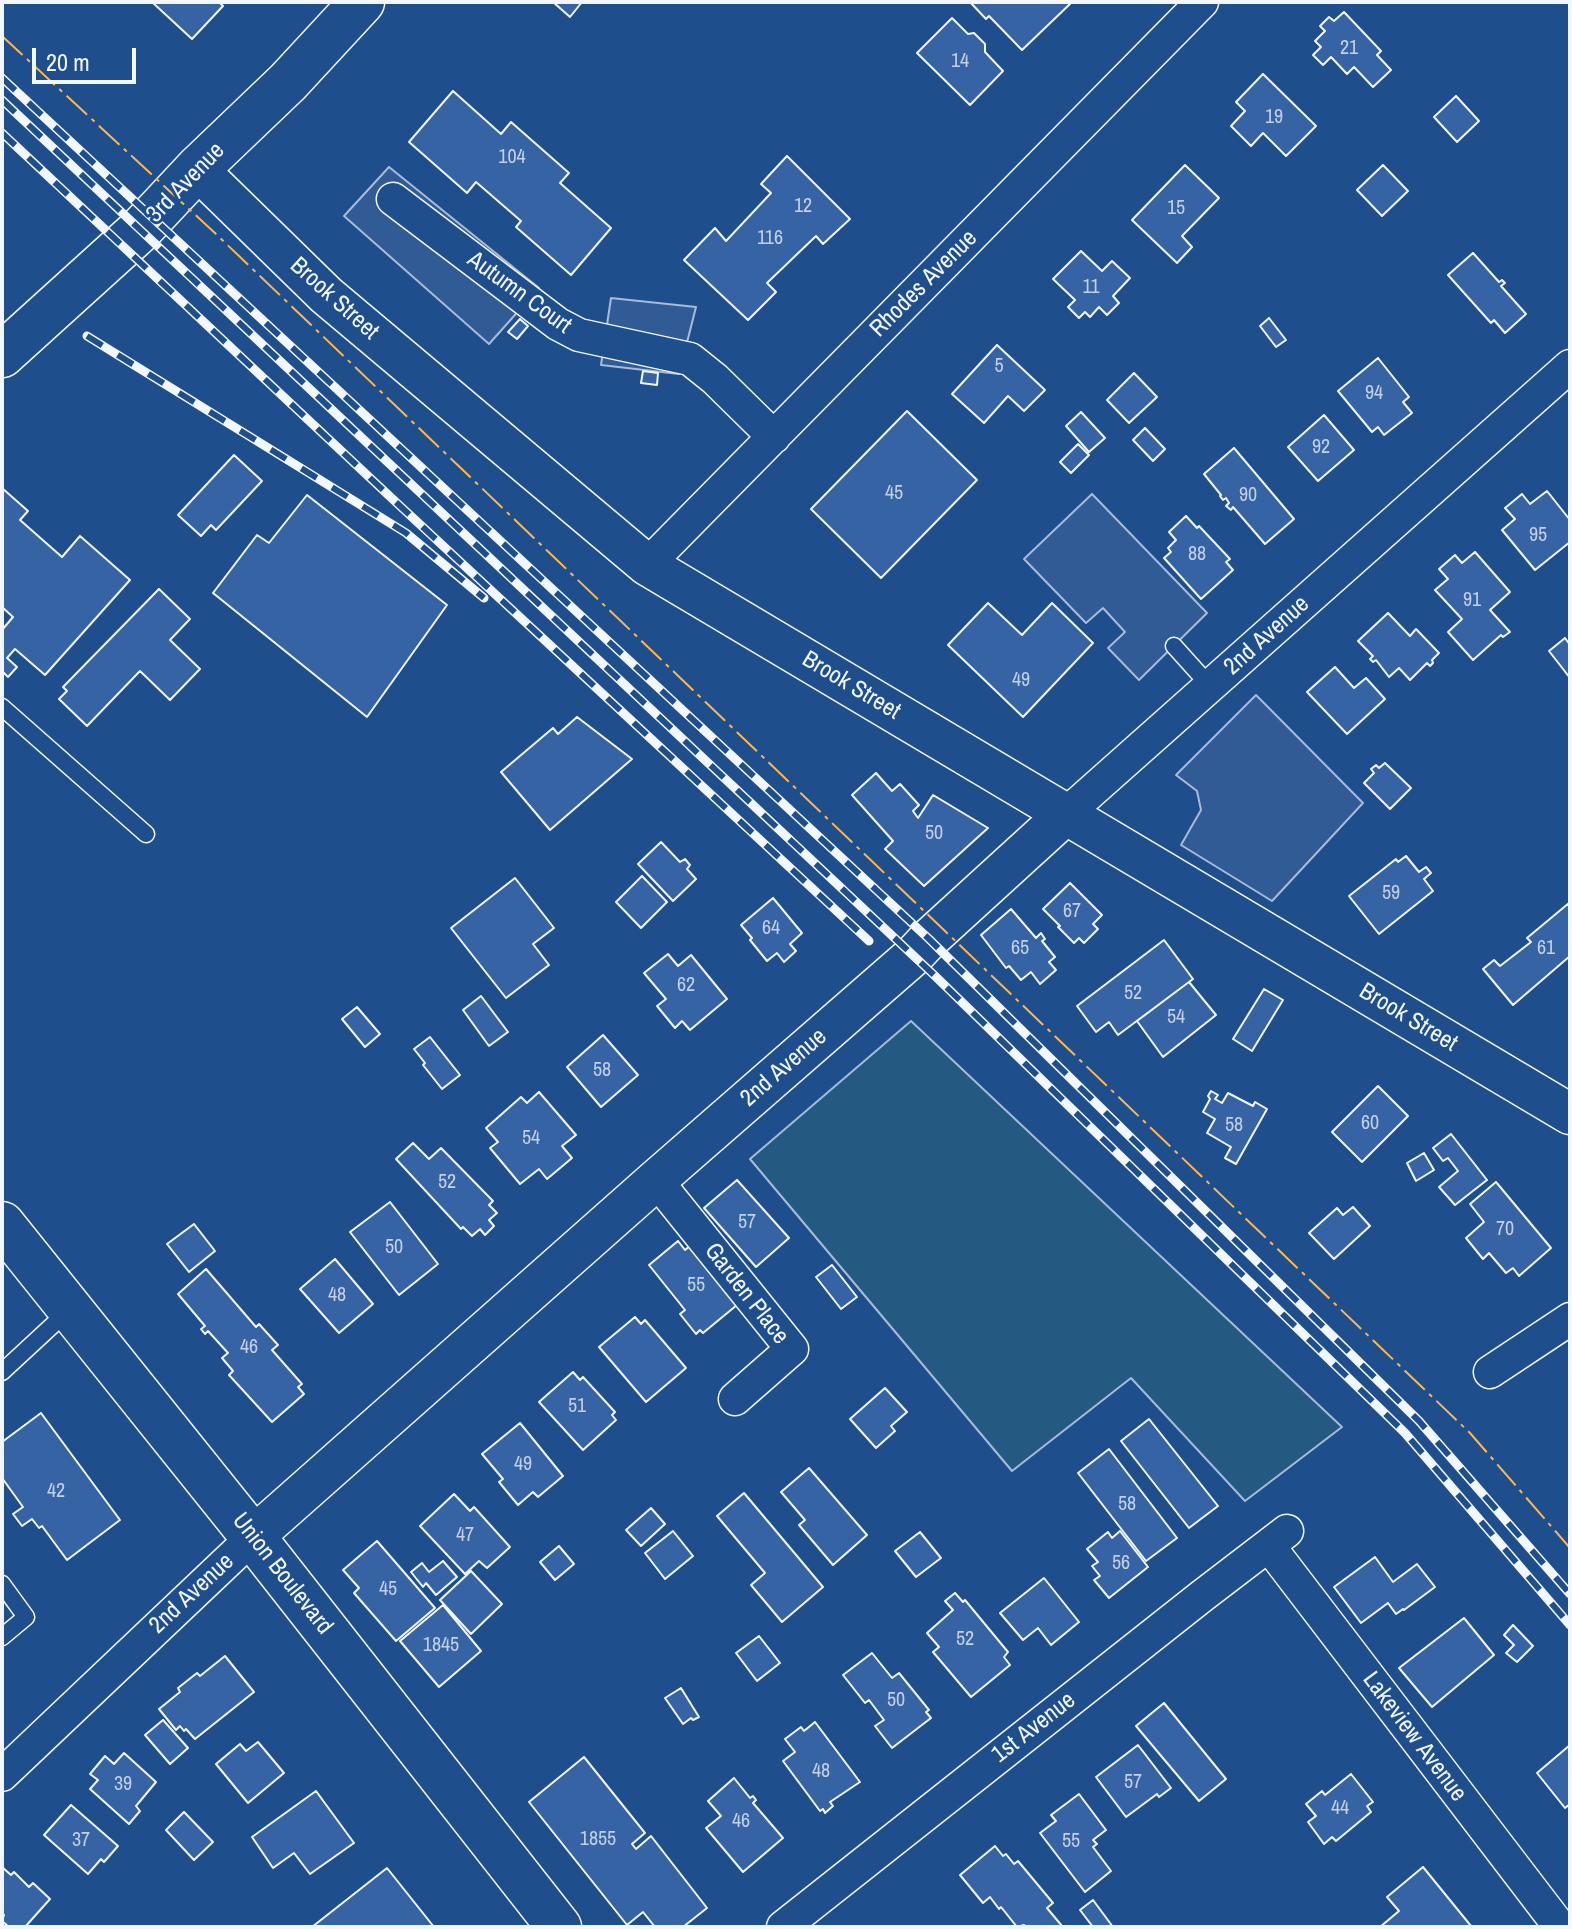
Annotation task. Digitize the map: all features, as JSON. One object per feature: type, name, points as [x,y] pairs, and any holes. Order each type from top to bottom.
[{"type":"main road","name":"3rd Avenue","points":[[2,355],[140,230],[197,169],[288,82],[362,2]]},
{"type":"main road","name":"Union Boulevard","points":[[2,1224],[559,1927]]},
{"type":"street","name":"Rhodes Avenue","points":[[647,565],[1202,2]]},
{"type":"street","name":"Brook Street","points":[[197,169],[326,295],[647,565],[1570,1114]]},
{"type":"street","name":"Autumn Court","points":[[393,199],[558,324],[579,335],[690,359],[774,437]]},
{"type":"street","name":"2nd Avenue","points":[[5,1766],[253,1537],[914,955],[1066,814],[1570,366]]},
{"type":"street","name":"Garden Place","points":[[656,1180],[792,1349],[735,1399]]},
{"type":"street","points":[[1490,1372],[1570,1319]]},
{"type":"street","name":"1st Avenue","points":[[783,1927],[1278,1539]]},
{"type":"street","name":"Lakeview Avenue","points":[[1278,1539],[1560,1927]]},
{"type":"lane","points":[[1174,646],[1210,686]]},
{"type":"lane","points":[[2,707],[146,834]]},
{"type":"lane","points":[[2,1372],[70,1309]]},
{"type":"lane","points":[[2,1584],[26,1617],[2,1637]]},
{"type":"shaded area","points":[[389,167],[539,288],[489,344],[344,216]]},
{"type":"shaded area","points":[[611,298],[696,307],[679,374],[601,365]]},
{"type":"shaded area","points":[[1092,494],[1207,613],[1139,680],[1108,648],[1125,632],[1103,608],[1086,623],[1024,559]]},
{"type":"shaded area","points":[[1256,695],[1363,803],[1272,901],[1181,845],[1201,810],[1197,791],[1176,775]]},
{"type":"shaded area","points":[[911,1021],[1342,1427],[1245,1501],[1131,1378],[1012,1471],[750,1159]]},
{"type":"building","points":[[152,2],[219,2],[223,6],[192,39]]},
{"type":"building","points":[[553,2],[582,2],[570,17]]},
{"type":"building","points":[[970,2],[1070,4],[1022,50],[989,16],[986,19]]},
{"type":"building","points":[[1344,12],[1381,51],[1377,55],[1391,70],[1373,87],[1354,67],[1347,74],[1331,57],[1323,65],[1313,55],[1321,47],[1315,41],[1325,31],[1320,26],[1329,17],[1334,21]]},
{"type":"building","points":[[952,18],[968,34],[974,33],[985,44],[985,52],[1003,71],[970,105],[917,53]]},
{"type":"building","points":[[1263,74],[1316,126],[1286,156],[1263,133],[1251,146],[1231,126],[1245,111],[1236,102]]},
{"type":"building","points":[[453,91],[501,134],[511,122],[569,173],[560,183],[611,228],[571,275],[516,227],[521,221],[476,182],[467,193],[409,142]]},
{"type":"building","points":[[1456,96],[1479,121],[1457,142],[1434,117]]},
{"type":"building","points":[[787,156],[850,219],[823,244],[816,236],[767,283],[776,292],[748,320],[684,260],[715,228],[726,241],[771,193],[761,184]]},
{"type":"building","points":[[1185,165],[1219,198],[1182,236],[1192,247],[1177,263],[1132,220]]},
{"type":"building","points":[[1383,165],[1408,191],[1382,216],[1357,190]]},
{"type":"building","points":[[1081,251],[1102,271],[1112,261],[1130,278],[1113,296],[1119,303],[1107,315],[1099,307],[1090,317],[1085,312],[1079,318],[1068,307],[1075,300],[1053,279]]},
{"type":"building","points":[[1473,253],[1499,282],[1502,280],[1505,283],[1501,286],[1526,314],[1505,333],[1494,320],[1491,323],[1448,275]]},
{"type":"building","points":[[1269,318],[1286,340],[1276,347],[1260,326]]},
{"type":"building","points":[[520,319],[528,326],[517,339],[508,332]]},
{"type":"building","points":[[997,345],[1045,390],[1024,411],[1008,396],[984,423],[952,394]]},
{"type":"building","points":[[1378,358],[1409,397],[1403,402],[1412,413],[1384,435],[1378,427],[1372,432],[1338,391]]},
{"type":"building","points":[[643,371],[658,373],[657,385],[641,383]]},
{"type":"building","points":[[1134,373],[1157,397],[1129,423],[1107,400]]},
{"type":"building","points":[[907,411],[977,480],[881,578],[811,509]]},
{"type":"building","points":[[1081,412],[1105,438],[1089,452],[1066,426]]},
{"type":"building","points":[[1324,415],[1354,450],[1318,481],[1288,447]]},
{"type":"building","points":[[1145,428],[1165,449],[1153,461],[1133,440]]},
{"type":"building","points":[[1078,444],[1089,455],[1071,473],[1060,462]]},
{"type":"building","points":[[1234,448],[1294,519],[1265,544],[1233,507],[1231,510],[1226,506],[1229,503],[1226,498],[1223,500],[1204,474]]},
{"type":"building","points":[[234,455],[262,481],[216,530],[211,525],[201,536],[178,515]]},
{"type":"building","points":[[2,488],[28,511],[20,520],[62,557],[80,536],[130,580],[45,675],[15,649],[7,658],[17,667],[8,677],[2,671],[2,630],[13,617],[2,607]]},
{"type":"building","points":[[1547,491],[1570,520],[1570,542],[1535,570],[1502,530],[1515,519],[1505,508],[1522,494],[1530,504]]},
{"type":"building","points":[[307,495],[447,605],[367,717],[213,593],[257,535],[269,543]]},
{"type":"building","points":[[1186,516],[1230,559],[1226,562],[1233,570],[1201,599],[1164,558],[1171,552],[1168,548],[1176,540],[1169,532]]},
{"type":"building","points":[[1475,552],[1510,592],[1490,610],[1510,632],[1503,637],[1501,635],[1473,660],[1448,632],[1462,619],[1435,590],[1448,579],[1439,569],[1455,555],[1462,563]]},
{"type":"building","points":[[159,589],[190,619],[170,640],[200,669],[170,700],[140,671],[87,726],[59,699],[67,691],[63,687]]},
{"type":"building","points":[[988,603],[1022,635],[1052,603],[1093,643],[1023,717],[948,645]]},
{"type":"building","points":[[1388,613],[1410,636],[1416,629],[1439,653],[1430,666],[1427,663],[1410,680],[1399,668],[1389,677],[1376,660],[1373,662],[1370,659],[1373,656],[1358,641]]},
{"type":"building","points":[[1565,638],[1570,645],[1570,678],[1549,651]]},
{"type":"building","points":[[1335,667],[1354,688],[1366,678],[1385,699],[1347,734],[1307,692]]},
{"type":"building","points":[[577,717],[632,759],[550,830],[501,772],[553,728],[558,734]]},
{"type":"building","points":[[1385,763],[1411,788],[1390,809],[1364,783],[1374,773],[1371,769]]},
{"type":"building","points":[[876,773],[892,791],[900,784],[919,805],[913,811],[918,818],[933,795],[988,828],[924,886],[885,849],[893,841],[852,795]]},
{"type":"building","points":[[661,842],[680,862],[685,859],[690,865],[687,869],[696,879],[673,901],[638,864]]},
{"type":"building","points":[[1406,856],[1419,872],[1426,867],[1431,873],[1424,879],[1433,891],[1379,934],[1349,896],[1396,859],[1398,862]]},
{"type":"building","points":[[642,876],[667,902],[641,928],[616,902]]},
{"type":"building","points":[[515,878],[554,928],[533,944],[549,965],[506,998],[451,928]]},
{"type":"building","points":[[1070,883],[1102,915],[1093,924],[1098,929],[1084,943],[1079,938],[1074,943],[1043,909]]},
{"type":"building","points":[[773,898],[802,933],[790,944],[796,951],[784,962],[777,953],[767,961],[741,925]]},
{"type":"building","points":[[1569,903],[1570,956],[1513,1005],[1483,969],[1494,960],[1500,966],[1531,942],[1527,938]]},
{"type":"building","points":[[1011,909],[1036,938],[1041,933],[1045,939],[1042,941],[1055,957],[1049,962],[1056,970],[1040,984],[1031,972],[1021,980],[1009,966],[1006,968],[981,935]]},
{"type":"building","points":[[1164,940],[1193,979],[1118,1035],[1109,1022],[1096,1032],[1077,1006]]},
{"type":"building","points":[[668,954],[678,966],[691,955],[727,999],[690,1030],[682,1021],[675,1028],[657,1006],[666,999],[644,973]]},
{"type":"building","points":[[1189,982],[1216,1015],[1163,1057],[1137,1021]]},
{"type":"building","points":[[1264,989],[1283,1000],[1252,1051],[1233,1039]]},
{"type":"building","points":[[481,996],[508,1032],[489,1046],[463,1010]]},
{"type":"building","points":[[357,1007],[380,1034],[365,1047],[342,1019]]},
{"type":"building","points":[[603,1035],[638,1075],[601,1107],[567,1067]]},
{"type":"building","points":[[430,1037],[460,1075],[442,1089],[414,1049]]},
{"type":"building","points":[[1378,1086],[1408,1116],[1362,1162],[1332,1132]]},
{"type":"building","points":[[1211,1091],[1218,1095],[1215,1099],[1222,1103],[1228,1093],[1253,1106],[1255,1102],[1267,1109],[1236,1164],[1225,1158],[1231,1147],[1207,1133],[1215,1119],[1203,1112]]},
{"type":"building","points":[[539,1092],[576,1135],[562,1146],[572,1158],[547,1179],[539,1169],[520,1184],[490,1148],[498,1142],[486,1128],[521,1097],[527,1103]]},
{"type":"building","points":[[1451,1134],[1487,1180],[1455,1205],[1439,1187],[1458,1171],[1448,1158],[1443,1161],[1433,1148]]},
{"type":"building","points":[[413,1143],[429,1159],[441,1148],[493,1201],[489,1205],[497,1213],[489,1220],[494,1226],[485,1235],[480,1229],[472,1236],[463,1227],[461,1229],[396,1159]]},
{"type":"building","points":[[1424,1153],[1434,1170],[1416,1181],[1407,1163]]},
{"type":"building","points":[[737,1180],[789,1238],[756,1267],[704,1208]]},
{"type":"building","points":[[1496,1182],[1551,1248],[1519,1276],[1513,1268],[1506,1273],[1489,1253],[1483,1259],[1466,1238],[1484,1222],[1470,1204]]},
{"type":"building","points":[[390,1202],[438,1264],[399,1295],[350,1232]]},
{"type":"building","points":[[1353,1207],[1370,1226],[1334,1259],[1309,1233],[1337,1208],[1343,1215]]},
{"type":"building","points":[[194,1224],[215,1251],[189,1272],[167,1244]]},
{"type":"building","points":[[678,1241],[685,1250],[691,1245],[743,1300],[703,1333],[700,1330],[696,1334],[680,1314],[685,1310],[649,1265]]},
{"type":"building","points":[[335,1259],[373,1304],[339,1333],[300,1289]]},
{"type":"building","points":[[832,1265],[857,1297],[841,1309],[816,1277]]},
{"type":"building","points":[[206,1269],[256,1327],[259,1324],[278,1345],[272,1350],[302,1384],[298,1387],[304,1394],[272,1422],[229,1375],[233,1371],[222,1358],[228,1353],[208,1331],[205,1334],[201,1329],[205,1326],[178,1294]]},
{"type":"building","points":[[635,1317],[641,1324],[645,1320],[686,1368],[646,1402],[599,1347]]},
{"type":"building","points":[[573,1372],[580,1380],[583,1377],[615,1412],[612,1415],[616,1420],[583,1450],[539,1402]]},
{"type":"building","points":[[885,1388],[907,1412],[891,1426],[895,1431],[876,1448],[850,1419]]},
{"type":"building","points":[[41,1413],[120,1520],[67,1560],[42,1526],[39,1528],[32,1519],[22,1526],[13,1514],[23,1507],[2,1478],[2,1442]]},
{"type":"building","points":[[1149,1419],[1218,1506],[1189,1528],[1121,1441]]},
{"type":"building","points":[[520,1423],[563,1476],[538,1497],[533,1492],[518,1505],[499,1482],[503,1479],[482,1454]]},
{"type":"building","points":[[1109,1449],[1177,1538],[1146,1561],[1078,1473]]},
{"type":"building","points":[[809,1468],[867,1535],[833,1565],[799,1525],[805,1520],[781,1492]]},
{"type":"building","points":[[744,1493],[823,1587],[782,1622],[751,1585],[765,1573],[717,1516]]},
{"type":"building","points":[[454,1494],[470,1511],[474,1507],[510,1547],[487,1568],[479,1561],[465,1574],[420,1526]]},
{"type":"building","points":[[651,1508],[665,1524],[641,1546],[626,1530]]},
{"type":"building","points":[[673,1531],[693,1556],[665,1579],[645,1553]]},
{"type":"building","points":[[1120,1531],[1148,1567],[1109,1598],[1094,1580],[1100,1576],[1092,1566],[1098,1562],[1087,1549],[1108,1532],[1112,1538]]},
{"type":"building","points":[[920,1532],[941,1558],[916,1577],[895,1551]]},
{"type":"building","points":[[377,1541],[435,1608],[396,1641],[354,1593],[359,1588],[343,1570]]},
{"type":"building","points":[[559,1546],[574,1564],[555,1580],[540,1562]]},
{"type":"building","points":[[1375,1557],[1393,1582],[1417,1564],[1435,1587],[1396,1614],[1388,1603],[1361,1623],[1334,1587]]},
{"type":"building","points":[[443,1561],[457,1577],[436,1595],[426,1583],[423,1587],[411,1572],[422,1563],[429,1572]]},
{"type":"building","points":[[471,1571],[502,1604],[471,1634],[440,1600]]},
{"type":"building","points":[[1044,1578],[1079,1622],[1051,1645],[1038,1628],[1023,1640],[1000,1613]]},
{"type":"building","points":[[955,1593],[963,1602],[965,1600],[1008,1652],[1004,1657],[1010,1665],[971,1697],[933,1652],[939,1647],[927,1633],[953,1610],[945,1601]]},
{"type":"building","points":[[443,1605],[481,1651],[439,1687],[400,1641]]},
{"type":"building","points":[[1464,1618],[1494,1655],[1432,1707],[1399,1668]]},
{"type":"building","points":[[1513,1625],[1533,1646],[1517,1662],[1506,1653],[1514,1645],[1504,1635]]},
{"type":"building","points":[[759,1636],[780,1663],[757,1681],[736,1653]]},
{"type":"building","points":[[872,1653],[892,1678],[899,1673],[929,1710],[926,1712],[931,1718],[892,1748],[875,1726],[884,1720],[869,1700],[865,1703],[843,1675]]},
{"type":"building","points":[[225,1656],[254,1692],[195,1739],[180,1726],[176,1730],[159,1709],[180,1692],[178,1688],[197,1673],[200,1676]]},
{"type":"building","points":[[681,1688],[699,1717],[683,1724],[665,1698]]},
{"type":"building","points":[[1164,1703],[1226,1779],[1199,1801],[1136,1726]]},
{"type":"building","points":[[163,1720],[188,1748],[170,1764],[145,1735]]},
{"type":"building","points":[[815,1722],[860,1782],[830,1802],[833,1806],[825,1813],[823,1809],[820,1811],[783,1761],[795,1752],[785,1739],[801,1727],[804,1731]]},
{"type":"building","points":[[258,1742],[284,1773],[248,1803],[216,1764],[240,1744],[246,1751]]},
{"type":"building","points":[[1138,1745],[1171,1788],[1159,1797],[1157,1794],[1126,1817],[1096,1777]]},
{"type":"building","points":[[1570,1745],[1570,1804],[1565,1808],[1537,1773]]},
{"type":"building","points":[[124,1753],[156,1782],[136,1806],[140,1811],[129,1824],[90,1789],[98,1780],[90,1774],[105,1756],[114,1764]]},
{"type":"building","points":[[584,1757],[645,1833],[632,1844],[636,1849],[651,1836],[707,1908],[683,1927],[655,1927],[643,1912],[627,1925],[529,1802]]},
{"type":"building","points":[[1351,1774],[1373,1802],[1367,1806],[1371,1812],[1336,1841],[1332,1837],[1324,1844],[1308,1822],[1316,1816],[1306,1804],[1322,1791],[1325,1795]]},
{"type":"building","points":[[734,1778],[750,1798],[753,1796],[756,1800],[753,1803],[783,1838],[743,1872],[706,1828],[721,1816],[708,1801]]},
{"type":"building","points":[[316,1791],[354,1843],[310,1874],[294,1853],[273,1868],[252,1837]]},
{"type":"building","points":[[1079,1794],[1106,1830],[1093,1840],[1097,1844],[1093,1847],[1111,1871],[1085,1892],[1040,1833],[1056,1821],[1051,1815]]},
{"type":"building","points":[[71,1805],[118,1846],[88,1874],[44,1835]]},
{"type":"building","points":[[184,1812],[213,1842],[194,1860],[166,1830]]},
{"type":"building","points":[[995,1846],[1014,1864],[1018,1861],[1053,1903],[1047,1908],[1061,1927],[1017,1927],[990,1897],[983,1903],[960,1875]]},
{"type":"building","points":[[2,1867],[11,1875],[14,1872],[29,1887],[33,1883],[50,1899],[25,1927],[9,1927],[2,1921]]},
{"type":"building","points":[[1423,1867],[1470,1927],[1380,1927],[1399,1911],[1387,1897]]},
{"type":"building","points":[[387,1868],[434,1927],[312,1927]]},
{"type":"building","points":[[1093,1900],[1113,1927],[1093,1927],[1080,1910]]},
{"type":"railway","points":[[2,78],[929,939],[1419,1421],[1570,1594]]},
{"type":"railway","points":[[2,100],[934,975],[1405,1433],[1570,1625]]},
{"type":"railway","points":[[2,133],[869,941]]},
{"type":"railway","points":[[87,336],[406,533],[484,598]]},
{"type":"power","points":[[2,36],[217,235],[1470,1433],[1570,1548]]}]
